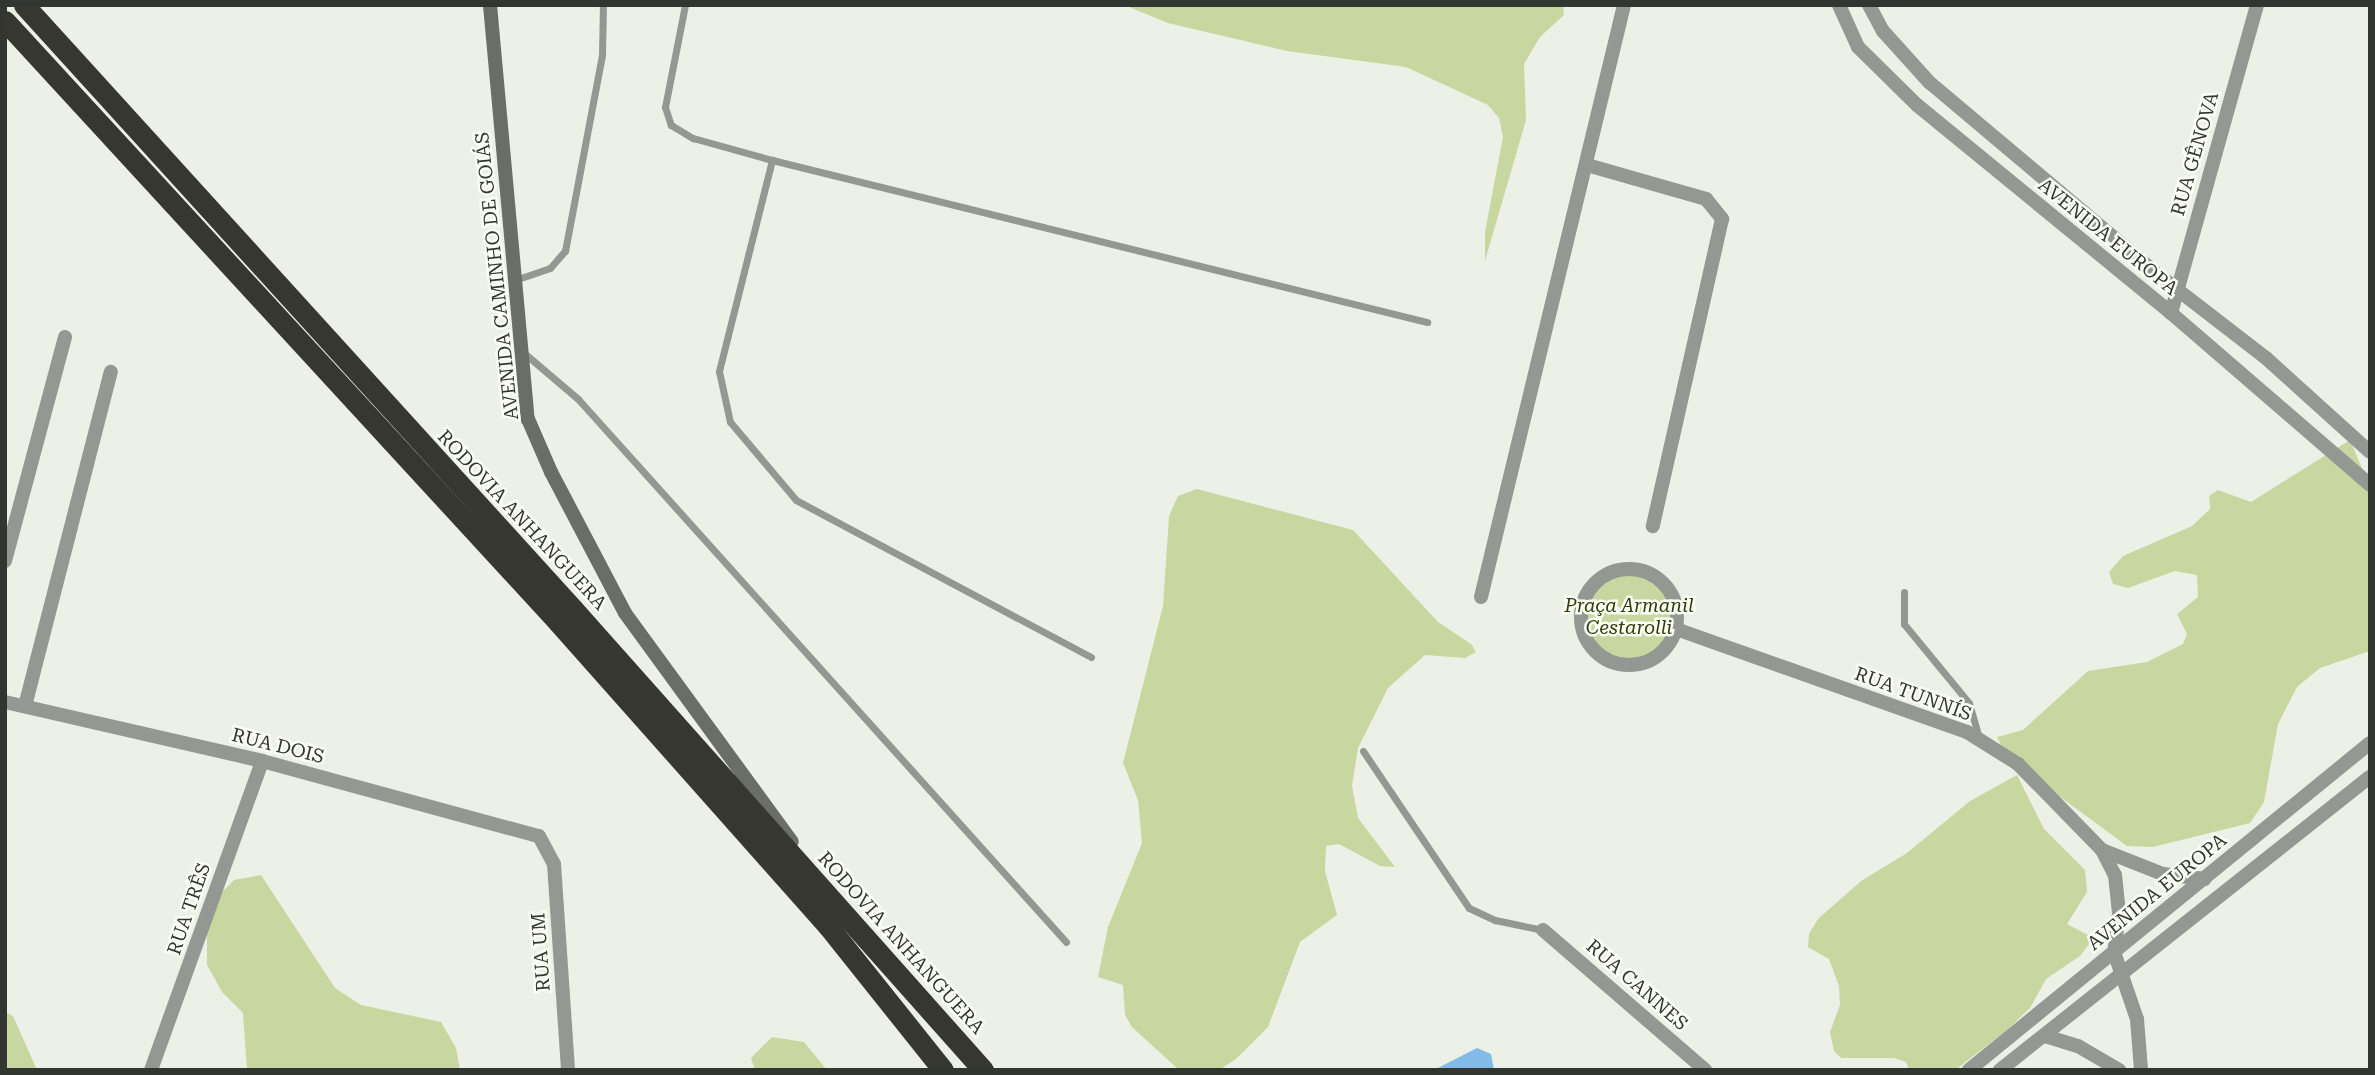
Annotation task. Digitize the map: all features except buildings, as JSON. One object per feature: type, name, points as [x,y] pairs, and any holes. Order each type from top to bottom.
[{"type":"highway","name":"RODOVIA ANHANGUERA","points":[[24,5],[983,1070]]},
{"type":"highway","points":[[5,22],[567,632],[828,926],[943,1070]]},
{"type":"main road","name":"AVENIDA CAMINHO DE GOIÁS","points":[[490,5],[528,419],[551,472],[625,613],[842,911]]},
{"type":"street","points":[[1481,597],[1624,5]]},
{"type":"street","name":"AVENIDA EUROPA","points":[[1839,5],[1858,47],[1916,105],[2171,313],[2370,485]]},
{"type":"street","name":"AVENIDA EUROPA","points":[[1869,5],[1883,31],[1929,82],[2178,289],[2266,358],[2370,452]]},
{"type":"street","name":"RUA GÊNOVA","points":[[2171,313],[2257,5]]},
{"type":"street","points":[[1587,165],[1706,199],[1717,207],[1722,219],[1653,526]]},
{"type":"street","points":[[5,561],[65,337]]},
{"type":"street","points":[[25,706],[111,372]]},
{"type":"street","points":[[1637,569],[1653,574],[1674,597],[1676,629],[1659,655],[1629,665],[1613,662],[1588,643],[1581,612],[1585,597],[1606,574],[1637,569]]},
{"type":"street","name":"RUA TUNNÍS","points":[[1676,629],[1757,654],[1980,740],[2018,764],[2102,850]]},
{"type":"street","name":"RUA DOIS","points":[[5,702],[262,761],[539,836]]},
{"type":"street","name":"AVENIDA EUROPA","points":[[1969,1070],[2370,743]]},
{"type":"street","name":"RUA TRÊS","points":[[151,1070],[262,761]]},
{"type":"street","points":[[2000,1070],[2124,975],[2370,777]]},
{"type":"street","name":"RUA UM","points":[[539,836],[554,864],[568,1070]]},
{"type":"street","points":[[2102,850],[2163,874],[2205,879]]},
{"type":"street","points":[[2102,850],[2119,891],[2114,952],[2124,975],[2142,1044],[2141,1070]]},
{"type":"street","name":"RUA CANNES","points":[[1543,930],[1705,1070]]},
{"type":"street","points":[[2045,1035],[2078,1046],[2119,1070]]},
{"type":"lane","points":[[515,280],[550,268],[565,251],[602,55],[603,5]]},
{"type":"lane","points":[[685,5],[665,107],[671,125],[693,138],[772,160],[1427,322]]},
{"type":"lane","points":[[772,160],[719,371],[730,422],[796,500],[1091,657]]},
{"type":"lane","points":[[521,351],[578,399],[1066,942]]},
{"type":"lane","points":[[1904,592],[1904,624],[1969,703],[1980,740]]},
{"type":"lane","points":[[1363,751],[1469,908],[1495,920],[1543,930]]},
{"type":"green space","points":[[1124,5],[1563,5],[1564,15],[1540,37],[1524,64],[1526,120],[1485,261],[1485,232],[1503,137],[1499,118],[1488,105],[1406,67],[1287,51],[1168,23]]},
{"type":"green space","points":[[2350,440],[2370,487],[2370,651],[2320,668],[2297,687],[2278,724],[2264,802],[2250,823],[2153,847],[2127,846],[2007,758],[1997,737],[2023,730],[2088,671],[2147,662],[2183,644],[2187,634],[2177,614],[2198,597],[2197,575],[2175,571],[2128,588],[2113,584],[2109,572],[2123,556],[2192,526],[2210,509],[2209,496],[2218,490],[2251,502]]},
{"type":"green space","points":[[1197,489],[1353,530],[1438,622],[1471,644],[1476,652],[1465,658],[1425,655],[1388,688],[1358,748],[1352,786],[1358,818],[1395,867],[1380,866],[1339,844],[1326,846],[1325,871],[1337,915],[1300,942],[1268,1027],[1236,1059],[1219,1070],[1179,1070],[1132,1027],[1125,1015],[1123,985],[1098,977],[1108,927],[1142,843],[1138,800],[1123,763],[1163,606],[1169,516],[1178,496]]},
{"type":"green space","name":"Praça Armanil Cestarolli","points":[[1629,574],[1653,581],[1665,593],[1672,617],[1665,641],[1653,653],[1629,660],[1605,653],[1593,641],[1586,617],[1593,593],[1605,581]]},
{"type":"green space","points":[[2017,775],[2044,829],[2085,870],[2087,892],[2067,924],[2088,935],[2089,944],[2080,956],[2046,979],[2030,1008],[2006,1031],[1955,1070],[1909,1070],[1906,1062],[1894,1058],[1841,1058],[1834,1051],[1830,1032],[1840,1005],[1839,986],[1829,959],[1808,947],[1809,934],[1818,919],[1861,881],[1907,853],[1970,801]]},
{"type":"green space","points":[[261,875],[335,988],[361,1005],[441,1022],[456,1048],[460,1070],[247,1070],[243,1013],[222,992],[207,965],[207,928],[213,901],[234,880]]},
{"type":"green space","points":[[5,1012],[13,1016],[37,1070],[5,1070]]},
{"type":"green space","points":[[772,1037],[804,1042],[827,1070],[755,1070],[751,1058]]},
{"type":"water","points":[[1477,1048],[1491,1054],[1494,1070],[1434,1070]]}]
